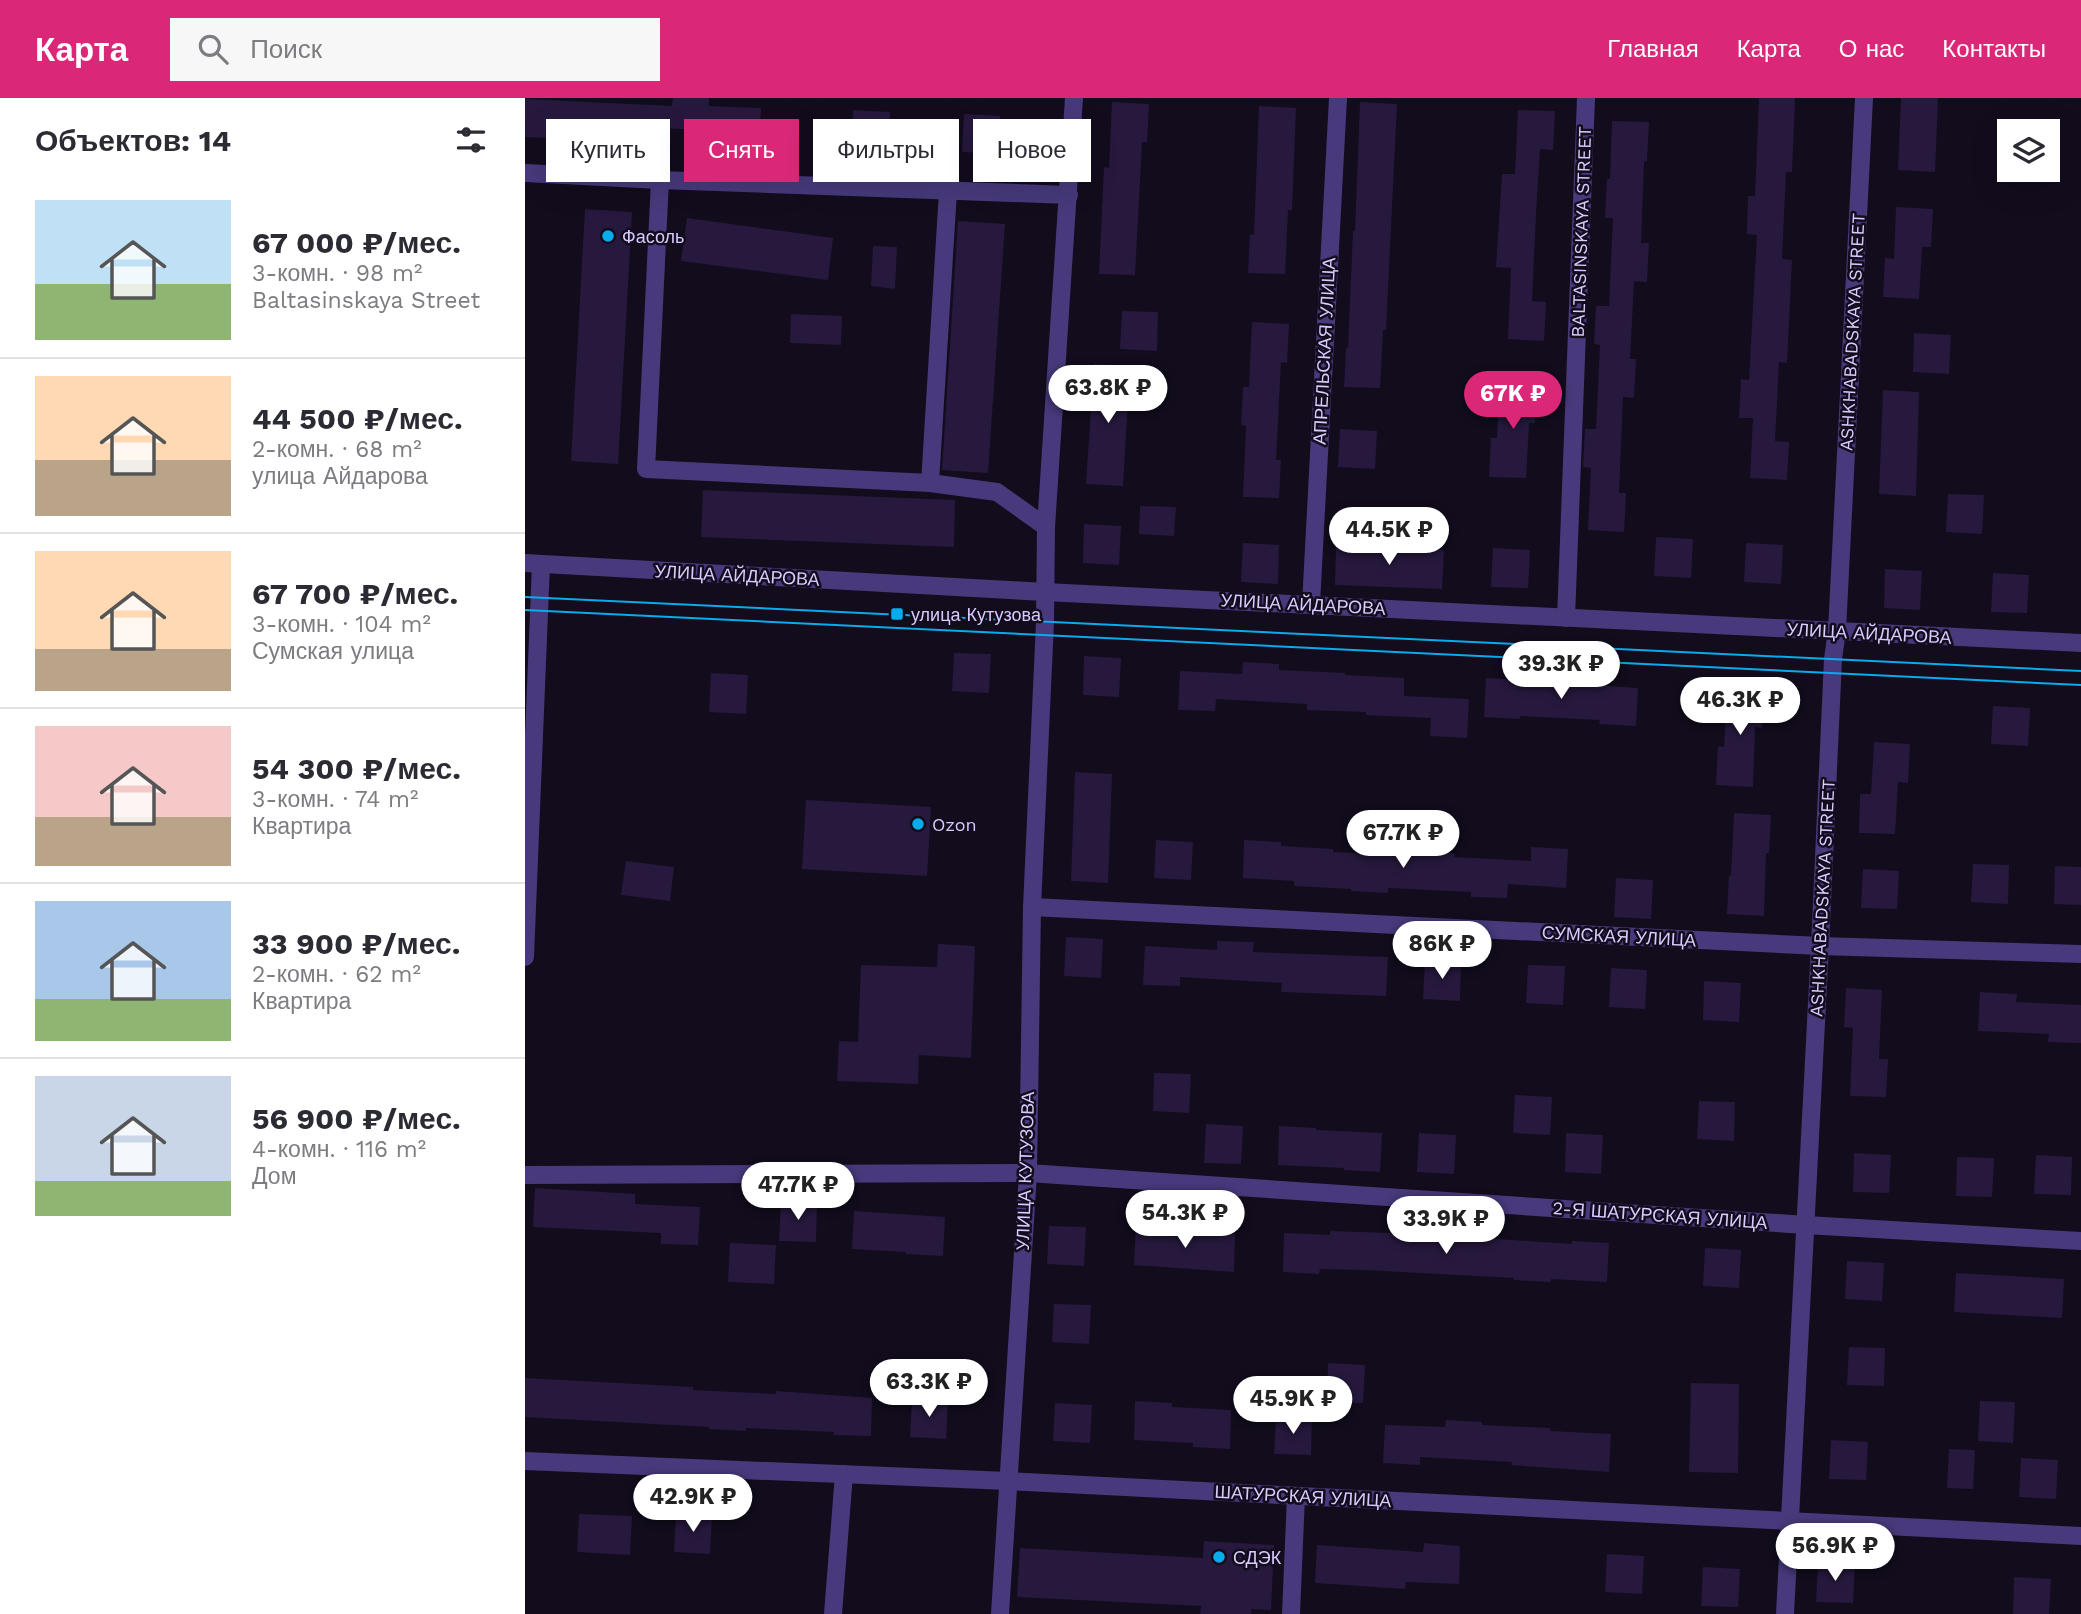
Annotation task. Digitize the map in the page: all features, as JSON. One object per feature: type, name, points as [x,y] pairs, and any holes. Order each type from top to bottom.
[{"type":"street","name":"УЛИЦА КУТУЗОВА","points":[[999,1614],[1027,1173],[1032,906],[1046,527],[1074,98]]},
{"type":"street","name":"АПРЕЛЬСКАЯ УЛИЦА","points":[[1311,604],[1338,98]]},
{"type":"street","name":"BALTASINSKAYA STREET","points":[[1566,618],[1586,98]]},
{"type":"street","name":"ASHKHABADSKAYA STREET","points":[[1785,1614],[1864,98]]},
{"type":"street","points":[[525,173],[546,174]]},
{"type":"street","points":[[670,180],[1069,195]]},
{"type":"street","points":[[660,182],[646,469],[930,483],[997,492],[1046,527]]},
{"type":"street","points":[[930,483],[948,191]]},
{"type":"street","points":[[525,957],[533,564]]},
{"type":"street","name":"УЛИЦА АЙДАРОВА","points":[[533,564],[2081,643]]},
{"type":"street","name":"СУМСКАЯ УЛИЦА","points":[[1032,906],[1820,946],[2081,954]]},
{"type":"street","name":"2-Я ШАТУРСКАЯ УЛИЦА","points":[[525,1175],[1027,1173],[2081,1241]]},
{"type":"street","name":"ШАТУРСКАЯ УЛИЦА","points":[[525,1461],[1008,1481],[2081,1536]]},
{"type":"street","points":[[833,1614],[844,1474]]},
{"type":"street","points":[[1291,1614],[1296,1496]]},
{"type":"building","points":[[673,98],[709,98],[709,106],[761,108],[760,119],[684,119],[684,129],[670,129],[670,119],[546,119],[546,138],[525,137],[525,99],[672,106]]},
{"type":"building","points":[[1759,98],[1795,98],[1792,172],[1786,172],[1782,259],[1792,260],[1787,363],[1779,362],[1775,441],[1789,442],[1787,480],[1750,478],[1753,418],[1739,418],[1741,379],[1749,380],[1757,235],[1747,234],[1748,196],[1755,196]]},
{"type":"building","points":[[1901,98],[1938,98],[1935,172],[1898,170]]},
{"type":"building","points":[[1112,102],[1149,104],[1147,142],[1142,142],[1135,275],[1099,274],[1104,167],[1109,168]]},
{"type":"building","points":[[1360,102],[1397,104],[1386,330],[1383,330],[1380,388],[1344,387],[1355,231]]},
{"type":"building","points":[[1259,106],[1296,108],[1292,210],[1288,210],[1285,274],[1248,273],[1250,234],[1254,235]]},
{"type":"building","points":[[853,110],[890,112],[890,119],[853,119]]},
{"type":"building","points":[[1518,110],[1555,111],[1553,150],[1540,149],[1536,214],[1532,301],[1546,302],[1544,341],[1508,339],[1511,268],[1496,267],[1502,174],[1515,174]]},
{"type":"building","points":[[964,114],[1000,116],[1000,119],[973,119],[973,153],[962,152]]},
{"type":"building","points":[[1612,121],[1649,122],[1647,161],[1644,161],[1641,243],[1649,243],[1647,282],[1634,281],[1630,359],[1636,359],[1634,398],[1623,397],[1619,493],[1626,493],[1624,532],[1588,530],[1591,468],[1583,467],[1585,429],[1596,429],[1600,345],[1594,344],[1596,306],[1609,306],[1613,218],[1605,218],[1607,179],[1610,179]]},
{"type":"building","points":[[1896,207],[1933,209],[1931,247],[1922,247],[1919,299],[1883,297],[1885,258],[1894,259]]},
{"type":"building","points":[[585,209],[632,212],[618,464],[571,461]]},
{"type":"building","points":[[687,218],[833,238],[828,280],[681,261]]},
{"type":"building","points":[[958,221],[1005,224],[988,473],[942,470]]},
{"type":"building","points":[[873,246],[897,247],[895,289],[871,286]]},
{"type":"building","points":[[1122,311],[1158,312],[1157,351],[1120,349]]},
{"type":"building","points":[[791,314],[842,316],[841,345],[790,343]]},
{"type":"building","points":[[1252,322],[1289,324],[1287,363],[1281,362],[1276,460],[1281,460],[1279,498],[1243,497],[1246,426],[1241,425],[1243,387],[1249,387]]},
{"type":"building","points":[[1914,333],[1951,335],[1949,374],[1913,372]]},
{"type":"building","points":[[1094,364],[1130,366],[1123,486],[1086,484]]},
{"type":"building","points":[[1500,383],[1537,385],[1535,423],[1529,423],[1526,478],[1489,477],[1491,438],[1497,438]]},
{"type":"building","points":[[1883,390],[1919,392],[1916,496],[1879,494]]},
{"type":"building","points":[[1340,429],[1377,431],[1375,469],[1338,467]]},
{"type":"building","points":[[703,490],[955,500],[954,547],[701,537]]},
{"type":"building","points":[[1948,494],[1984,495],[1982,534],[1946,532]]},
{"type":"building","points":[[1140,506],[1176,507],[1174,536],[1139,534]]},
{"type":"building","points":[[1084,524],[1121,526],[1119,565],[1083,563]]},
{"type":"building","points":[[1656,537],[1693,539],[1691,578],[1654,576]]},
{"type":"building","points":[[1243,543],[1279,545],[1278,584],[1241,582]]},
{"type":"building","points":[[1746,543],[1783,545],[1781,584],[1744,582]]},
{"type":"building","points":[[1336,546],[1444,550],[1442,589],[1335,585]]},
{"type":"building","points":[[1493,548],[1530,550],[1528,588],[1491,587]]},
{"type":"building","points":[[1885,569],[1922,571],[1920,610],[1884,608]]},
{"type":"building","points":[[1993,573],[2029,575],[2027,613],[1991,612]]},
{"type":"building","points":[[954,653],[991,654],[989,693],[952,691]]},
{"type":"building","points":[[1084,656],[1121,658],[1119,697],[1083,695]]},
{"type":"building","points":[[1243,662],[1279,664],[1279,670],[1404,678],[1404,696],[1469,699],[1467,738],[1430,736],[1431,718],[1307,710],[1307,704],[1216,699],[1215,711],[1178,710],[1180,671],[1242,674]]},
{"type":"building","points":[[711,673],[748,675],[746,714],[709,712]]},
{"type":"building","points":[[1486,678],[1579,680],[1579,684],[1638,688],[1636,726],[1599,724],[1600,720],[1484,717]]},
{"type":"building","points":[[1727,688],[1763,689],[1762,728],[1755,727],[1753,787],[1716,785],[1718,746],[1724,747]]},
{"type":"building","points":[[1993,706],[2030,708],[2028,746],[1991,744]]},
{"type":"building","points":[[1874,742],[1910,744],[1908,783],[1898,782],[1895,834],[1859,833],[1860,794],[1871,794]]},
{"type":"building","points":[[1075,772],[1112,774],[1108,883],[1071,881]]},
{"type":"building","points":[[806,800],[931,807],[927,876],[802,869]]},
{"type":"building","points":[[1734,813],[1771,815],[1769,853],[1766,853],[1764,916],[1727,914]]},
{"type":"building","points":[[1156,840],[1193,842],[1191,880],[1154,878]]},
{"type":"building","points":[[1244,840],[1281,842],[1281,846],[1333,849],[1333,852],[1417,856],[1417,851],[1454,853],[1454,857],[1531,861],[1531,847],[1568,849],[1566,888],[1508,884],[1507,898],[1471,897],[1471,892],[1388,888],[1388,893],[1294,886],[1294,881],[1243,878]]},
{"type":"building","points":[[626,861],[674,867],[670,901],[621,895]]},
{"type":"building","points":[[1973,864],[2009,865],[2008,904],[1971,902]]},
{"type":"building","points":[[2055,866],[2081,867],[2081,905],[2054,904]]},
{"type":"building","points":[[1863,869],[1899,871],[1897,909],[1861,908]]},
{"type":"building","points":[[1616,878],[1653,880],[1651,919],[1614,917]]},
{"type":"building","points":[[1066,937],[1103,939],[1101,978],[1064,976]]},
{"type":"building","points":[[1217,941],[1254,942],[1253,952],[1388,957],[1386,996],[1281,992],[1282,983],[1180,977],[1180,986],[1143,985],[1145,946],[1217,950]]},
{"type":"building","points":[[938,944],[975,946],[971,1058],[919,1055],[918,1084],[837,1081],[839,1041],[858,1042],[861,965],[937,967]]},
{"type":"building","points":[[1425,961],[1461,963],[1460,1001],[1423,999]]},
{"type":"building","points":[[1528,965],[1565,966],[1563,1005],[1526,1003]]},
{"type":"building","points":[[1611,968],[1647,970],[1645,1009],[1609,1007]]},
{"type":"building","points":[[1704,981],[1741,983],[1739,1022],[1703,1020]]},
{"type":"building","points":[[1846,988],[1882,990],[1879,1059],[1888,1059],[1886,1097],[1850,1096],[1853,1028],[1844,1027]]},
{"type":"building","points":[[1980,992],[2017,994],[2016,1002],[2081,1005],[2081,1043],[2048,1042],[2049,1034],[1978,1031]]},
{"type":"building","points":[[1154,1073],[1191,1074],[1189,1113],[1153,1111]]},
{"type":"building","points":[[1515,1095],[1552,1097],[1550,1135],[1513,1133]]},
{"type":"building","points":[[1699,1101],[1735,1102],[1734,1141],[1697,1139]]},
{"type":"building","points":[[1206,1124],[1243,1126],[1241,1164],[1204,1163]]},
{"type":"building","points":[[1279,1126],[1382,1133],[1380,1172],[1278,1165]]},
{"type":"building","points":[[1419,1133],[1456,1135],[1454,1174],[1417,1172]]},
{"type":"building","points":[[1566,1133],[1603,1135],[1601,1174],[1565,1172]]},
{"type":"building","points":[[1854,1153],[1891,1155],[1889,1193],[1853,1192]]},
{"type":"building","points":[[2036,1155],[2072,1157],[2071,1195],[2034,1194]]},
{"type":"building","points":[[1957,1157],[1994,1158],[1992,1197],[1956,1196]]},
{"type":"building","points":[[535,1188],[635,1194],[635,1204],[700,1207],[698,1245],[661,1244],[661,1233],[533,1227]]},
{"type":"building","points":[[781,1202],[817,1204],[816,1242],[779,1241]]},
{"type":"building","points":[[854,1211],[945,1217],[943,1256],[852,1249]]},
{"type":"building","points":[[1049,1226],[1086,1227],[1084,1266],[1047,1264]]},
{"type":"building","points":[[1136,1227],[1235,1234],[1234,1272],[1134,1265]]},
{"type":"building","points":[[1330,1231],[1572,1244],[1572,1241],[1609,1243],[1607,1282],[1551,1279],[1551,1282],[1365,1270],[1320,1269],[1319,1274],[1283,1272],[1284,1233],[1330,1235]]},
{"type":"building","points":[[730,1243],[776,1245],[774,1284],[728,1282]]},
{"type":"building","points":[[1705,1248],[1741,1250],[1739,1288],[1703,1286]]},
{"type":"building","points":[[1847,1261],[1884,1263],[1882,1301],[1845,1299]]},
{"type":"building","points":[[1956,1273],[2064,1279],[2062,1318],[1954,1312]]},
{"type":"building","points":[[1054,1304],[1091,1305],[1089,1344],[1052,1342]]},
{"type":"building","points":[[1849,1347],[1885,1348],[1884,1386],[1847,1385]]},
{"type":"building","points":[[1328,1363],[1365,1365],[1363,1403],[1327,1402]]},
{"type":"building","points":[[525,1378],[693,1387],[693,1390],[776,1394],[776,1391],[872,1398],[871,1436],[525,1417]]},
{"type":"building","points":[[1691,1383],[1739,1384],[1738,1473],[1689,1472]]},
{"type":"building","points":[[912,1399],[948,1400],[946,1439],[910,1437]]},
{"type":"building","points":[[1135,1401],[1172,1403],[1172,1407],[1231,1410],[1230,1449],[1193,1447],[1193,1443],[1134,1440]]},
{"type":"building","points":[[1980,1401],[2015,1402],[2013,1443],[1978,1441]]},
{"type":"building","points":[[1055,1403],[1092,1405],[1090,1443],[1053,1441]]},
{"type":"building","points":[[1276,1416],[1312,1417],[1311,1455],[1274,1454]]},
{"type":"building","points":[[1446,1420],[1482,1422],[1482,1425],[1550,1428],[1550,1431],[1611,1434],[1609,1472],[1511,1465],[1512,1462],[1420,1457],[1420,1465],[1383,1463],[1385,1425],[1445,1427]]},
{"type":"building","points":[[1831,1440],[1868,1442],[1866,1480],[1829,1479]]},
{"type":"building","points":[[1949,1449],[1975,1450],[1973,1489],[1947,1488]]},
{"type":"building","points":[[2021,1458],[2058,1460],[2056,1499],[2019,1497]]},
{"type":"building","points":[[579,1514],[632,1516],[630,1555],[577,1552]]},
{"type":"building","points":[[676,1514],[712,1515],[710,1554],[674,1552]]},
{"type":"building","points":[[1204,1541],[1274,1545],[1271,1610],[1251,1609],[1251,1614],[1200,1614],[1201,1606],[1017,1597],[1020,1548],[1203,1558]]},
{"type":"building","points":[[1424,1543],[1460,1546],[1459,1584],[1406,1582],[1405,1589],[1315,1583],[1317,1545],[1423,1552]]},
{"type":"building","points":[[1607,1554],[1644,1556],[1642,1594],[1605,1592]]},
{"type":"building","points":[[1818,1563],[1855,1565],[1853,1603],[1816,1602]]},
{"type":"building","points":[[1703,1567],[1740,1569],[1738,1607],[1701,1606]]},
{"type":"building","points":[[2014,1577],[2051,1579],[2049,1614],[2013,1614]]},
{"type":"tram line","points":[[525,597],[2081,671]]},
{"type":"tram line","points":[[525,610],[2081,685]]},
{"type":"place","name":"Фасоль","points":[[608,236]]},
{"type":"place","name":"улица Кутузова","points":[[897,614]]},
{"type":"place","name":"Ozon","points":[[918,824]]},
{"type":"place","name":"СДЭК","points":[[1219,1557]]}]
